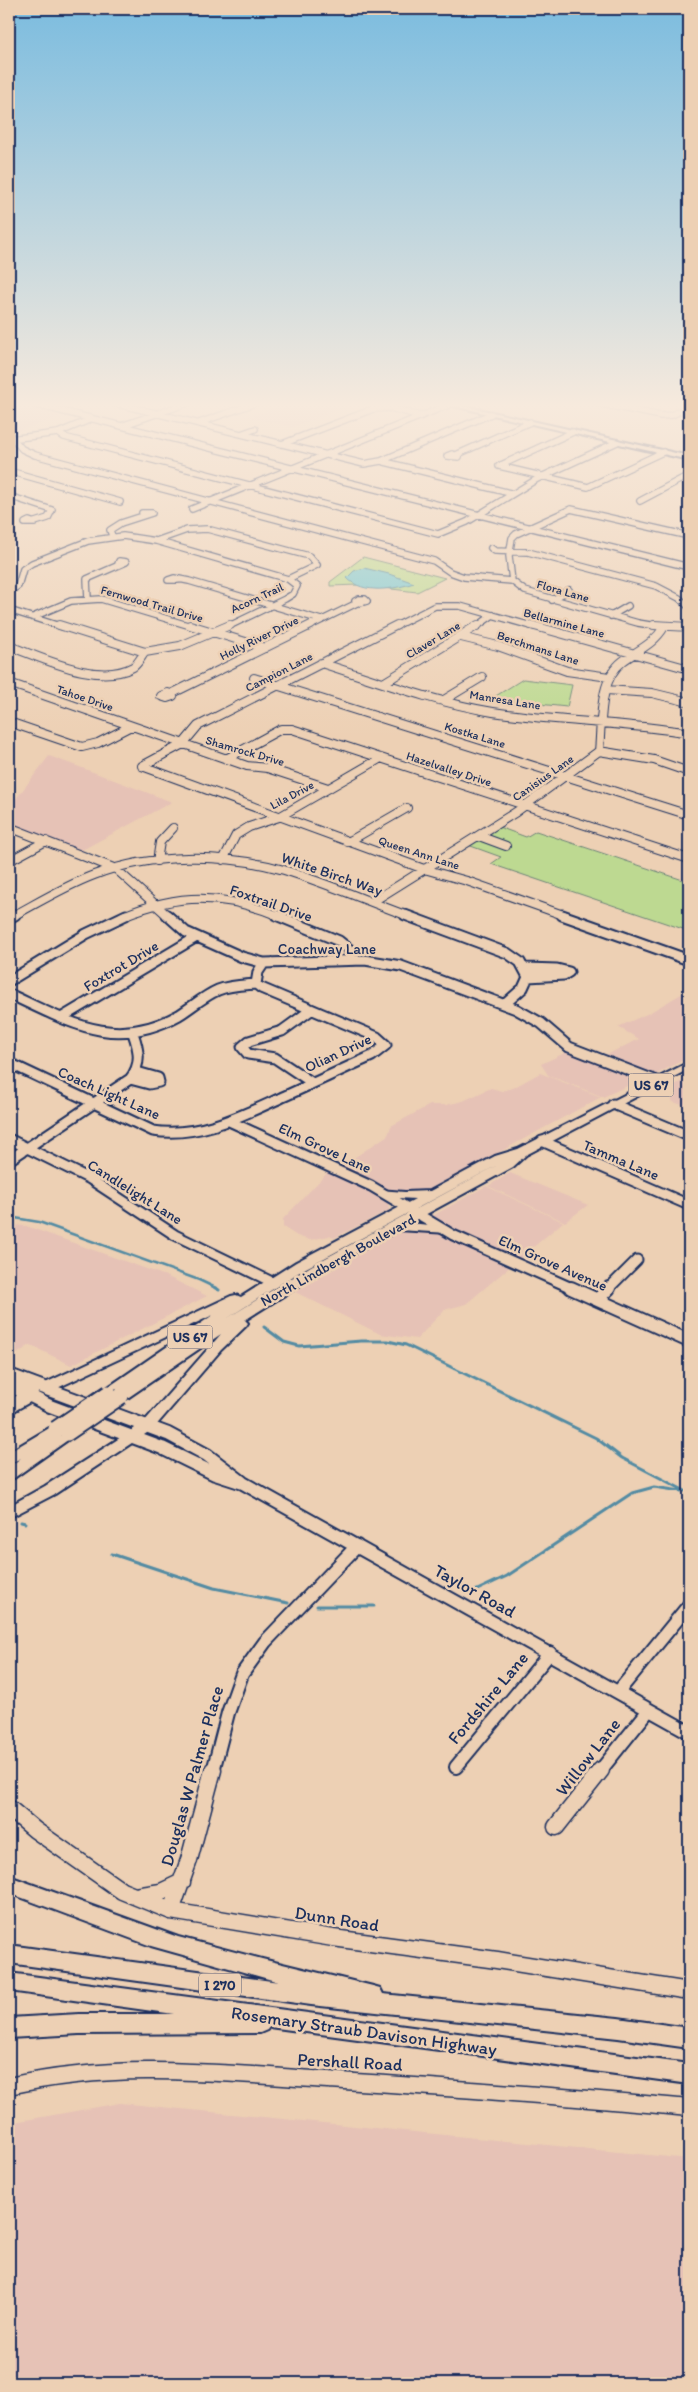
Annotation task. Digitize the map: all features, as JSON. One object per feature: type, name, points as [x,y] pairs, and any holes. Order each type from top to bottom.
[{"type":"highway","points":[[9,1884],[152,1938],[287,1975],[432,2008]]},
{"type":"highway","name":"Rosemary Straub Davison Highway","points":[[9,1954],[210,1983],[689,2038]]},
{"type":"highway","name":"Rosemary Straub Davison Highway","points":[[9,1982],[689,2074]]},
{"type":"highway","points":[[9,2028],[79,2024],[313,2023]]},
{"type":"main road","name":"North Lindbergh Boulevard","points":[[9,1474],[62,1431],[272,1282],[323,1252],[412,1212],[509,1164],[522,1152],[542,1141],[689,1065]]},
{"type":"main road","name":"North Lindbergh Boulevard","points":[[115,1394],[316,1269],[396,1226],[436,1193],[499,1158],[522,1152]]},
{"type":"main road","points":[[383,1193],[412,1196],[436,1193]]},
{"type":"main road","points":[[396,1226],[443,1230]]},
{"type":"main road","points":[[46,1388],[272,1282]]},
{"type":"main road","points":[[9,1513],[50,1490],[134,1437],[148,1426],[216,1347],[262,1302]]},
{"type":"main road","name":"North Lindbergh Boulevard","points":[[9,1459],[62,1431]]},
{"type":"street","points":[[35,522],[48,518],[50,514]]},
{"type":"street","points":[[112,536],[110,530],[115,526],[144,514]]},
{"type":"street","points":[[255,514],[434,561],[443,565],[447,571],[463,576],[512,580],[509,549],[513,537],[560,514]]},
{"type":"street","points":[[360,514],[438,534],[445,533],[479,515]]},
{"type":"street","points":[[473,514],[689,567]]},
{"type":"street","points":[[591,514],[689,536]]},
{"type":"street","points":[[9,592],[18,586],[26,566],[88,541],[112,536],[156,541],[288,579],[317,565],[310,556],[207,529],[188,530],[156,541]]},
{"type":"street","points":[[509,549],[528,552],[656,586],[679,598],[689,607]]},
{"type":"street","points":[[88,599],[88,579],[118,564]]},
{"type":"street","name":"Acorn Trail","points":[[145,652],[178,648],[289,596],[296,590],[297,586],[288,579]]},
{"type":"street","points":[[178,580],[189,581],[322,620]]},
{"type":"street","name":"Flora Lane","points":[[512,580],[525,591],[612,616],[664,627],[689,627]]},
{"type":"street","points":[[552,600],[569,590]]},
{"type":"street","points":[[679,598],[689,597]]},
{"type":"street","name":"Fernwood Trail Drive","points":[[33,617],[67,602],[88,599],[107,600],[264,648]]},
{"type":"street","name":"Holly River Drive","points":[[171,694],[356,602]]},
{"type":"street","name":"Bellarmine Lane","points":[[435,606],[451,605],[493,615],[689,669]]},
{"type":"street","name":"Campion Lane","points":[[138,767],[183,744],[198,726],[435,606]]},
{"type":"street","points":[[612,616],[628,606]]},
{"type":"street","points":[[9,610],[145,652],[142,660],[134,667],[106,674],[82,671],[9,646]]},
{"type":"street","name":"Claver Lane","points":[[385,682],[461,637],[493,615]]},
{"type":"street","points":[[664,627],[657,639],[621,662],[608,677],[599,751],[654,760],[689,772]]},
{"type":"street","name":"Berchmans Lane","points":[[461,637],[498,646],[567,671],[608,677]]},
{"type":"street","name":"Manresa Lane","points":[[321,663],[444,700],[491,711],[526,716],[652,726],[689,734]]},
{"type":"street","points":[[444,700],[482,677]]},
{"type":"street","name":"Kostka Lane","points":[[254,678],[689,815]]},
{"type":"street","name":"Tahoe Drive","points":[[9,683],[155,734]]},
{"type":"street","points":[[606,690],[652,693],[689,702]]},
{"type":"street","points":[[9,722],[82,747],[98,743],[130,726]]},
{"type":"street","name":"Hazelvalley Drive","points":[[226,759],[286,727],[689,859]]},
{"type":"street","name":"Shamrock Drive","points":[[155,734],[247,766],[267,768],[328,788]]},
{"type":"street","name":"Canisius Lane","points":[[372,902],[479,836],[569,776],[599,751]]},
{"type":"street","name":"Lila Drive","points":[[223,860],[236,835],[249,827],[278,817],[381,758]]},
{"type":"street","name":"Queen Ann Lane","points":[[138,767],[424,869],[467,881],[689,960]]},
{"type":"street","points":[[348,842],[407,808]]},
{"type":"street","name":"Coachway Lane","points":[[9,827],[116,869],[177,925],[195,938],[242,957],[264,963],[352,960],[402,966],[505,1004],[541,1023],[569,1047],[657,1081]]},
{"type":"street","points":[[157,861],[157,848],[160,839],[174,828]]},
{"type":"street","points":[[479,836],[506,846]]},
{"type":"street","points":[[9,861],[46,841]]},
{"type":"street","name":"White Birch Way","points":[[9,918],[71,884],[116,869],[157,861],[223,860],[281,870],[372,902],[508,954],[527,973],[523,988],[505,1004]]},
{"type":"street","name":"Foxtrail Drive","points":[[9,981],[115,918],[154,904],[202,898],[241,903],[338,941],[349,949],[352,960]]},
{"type":"street","name":"Foxtrot Drive","points":[[62,1018],[195,938]]},
{"type":"street","points":[[9,994],[97,1032],[134,1033],[166,1023],[218,990],[256,984],[258,972],[264,963]]},
{"type":"street","name":"Olian Drive","points":[[229,1121],[311,1082],[372,1056],[386,1045],[377,1037],[268,992],[256,984]]},
{"type":"street","points":[[311,1010],[282,1031],[249,1041],[242,1047],[248,1054],[274,1058],[311,1082]]},
{"type":"street","points":[[9,1160],[134,1075],[140,1062],[134,1033]]},
{"type":"street","name":"Coach Light Lane","points":[[9,1063],[153,1131],[162,1133],[209,1127],[229,1121]]},
{"type":"street","points":[[613,1104],[689,1136]]},
{"type":"street","name":"Elm Grove Lane","points":[[229,1121],[331,1167],[383,1193],[412,1212]]},
{"type":"street","name":"Candlelight Lane","points":[[9,1139],[90,1179],[175,1236],[272,1282]]},
{"type":"street","name":"Tamma Lane","points":[[542,1141],[689,1205]]},
{"type":"street","name":"Elm Grove Avenue","points":[[412,1212],[443,1230],[689,1341]]},
{"type":"street","points":[[598,1299],[638,1260]]},
{"type":"street","name":"Taylor Road","points":[[9,1375],[148,1426],[211,1456],[225,1465],[243,1482]]},
{"type":"street","name":"Taylor Road","points":[[9,1385],[28,1396],[134,1437],[215,1474],[243,1482],[689,1732]]},
{"type":"street","points":[[9,1407],[46,1388]]},
{"type":"street","name":"Douglas W Palmer Place","points":[[171,1911],[182,1882],[228,1714],[242,1674],[265,1642],[358,1546]]},
{"type":"street","points":[[618,1692],[689,1605]]},
{"type":"street","name":"Fordshire Lane","points":[[456,1766],[550,1653]]},
{"type":"street","name":"Willow Lane","points":[[556,1827],[649,1710]]},
{"type":"street","name":"Dunn Road","points":[[9,1808],[35,1830],[93,1872],[133,1896],[171,1911],[333,1938],[497,1960],[689,1991]]},
{"type":"street","points":[[133,1896],[161,1892],[182,1882]]},
{"type":"street","name":"Pershall Road","points":[[9,2086],[45,2077],[82,2072],[151,2070],[406,2085],[689,2108]]},
{"type":"shaded area","points":[[49,756],[172,802],[80,851],[9,823],[9,808]]},
{"type":"shaded area","points":[[683,993],[689,994],[689,1057],[653,1076],[602,1057],[639,1039],[618,1027],[649,1013]]},
{"type":"shaded area","points":[[567,1052],[640,1080],[603,1097],[548,1075],[541,1064]]},
{"type":"shaded area","points":[[540,1073],[601,1097],[426,1192],[409,1194],[391,1191],[342,1166],[388,1135],[391,1126],[430,1105],[446,1105],[463,1101],[491,1088],[502,1091],[513,1088]]},
{"type":"shaded area","points":[[689,1077],[689,1107],[673,1102],[667,1089]]},
{"type":"shaded area","points":[[329,1171],[379,1195],[388,1202],[389,1210],[334,1238],[329,1236],[310,1240],[297,1236],[283,1227],[283,1219]]},
{"type":"shaded area","points":[[510,1173],[588,1205],[565,1222],[488,1186]]},
{"type":"shaded area","points":[[486,1186],[563,1222],[466,1304],[444,1310],[417,1339],[380,1334],[295,1292],[401,1230],[411,1228]]},
{"type":"shaded area","points":[[9,1225],[26,1226],[166,1276],[207,1296],[71,1365],[30,1345],[9,1359]]},
{"type":"shaded area","points":[[120,2103],[689,2159],[689,2383],[9,2383],[9,2123]]},
{"type":"green space","points":[[363,557],[445,578],[417,592],[358,585],[330,586],[330,582]]},
{"type":"green space","points":[[523,679],[572,685],[567,707],[491,699]]},
{"type":"green space","points":[[496,826],[526,837],[536,831],[689,882],[689,931],[491,864],[501,857],[468,845]]},
{"type":"water","points":[[364,568],[414,583],[389,589],[370,589],[362,587],[347,578],[354,571]]},
{"type":"waterway","points":[[9,1217],[39,1222],[199,1280],[218,1289]]},
{"type":"waterway","points":[[215,1288],[219,1290]]},
{"type":"waterway","points":[[264,1327],[284,1342],[299,1346],[361,1341],[388,1341],[406,1345],[596,1438],[622,1458],[689,1493]]},
{"type":"waterway","points":[[473,1592],[507,1576],[632,1493],[654,1487],[681,1491]]},
{"type":"waterway","points":[[21,1522],[25,1523]]},
{"type":"waterway","points":[[112,1554],[214,1588],[288,1603]]},
{"type":"waterway","points":[[317,1606],[374,1606]]}]
